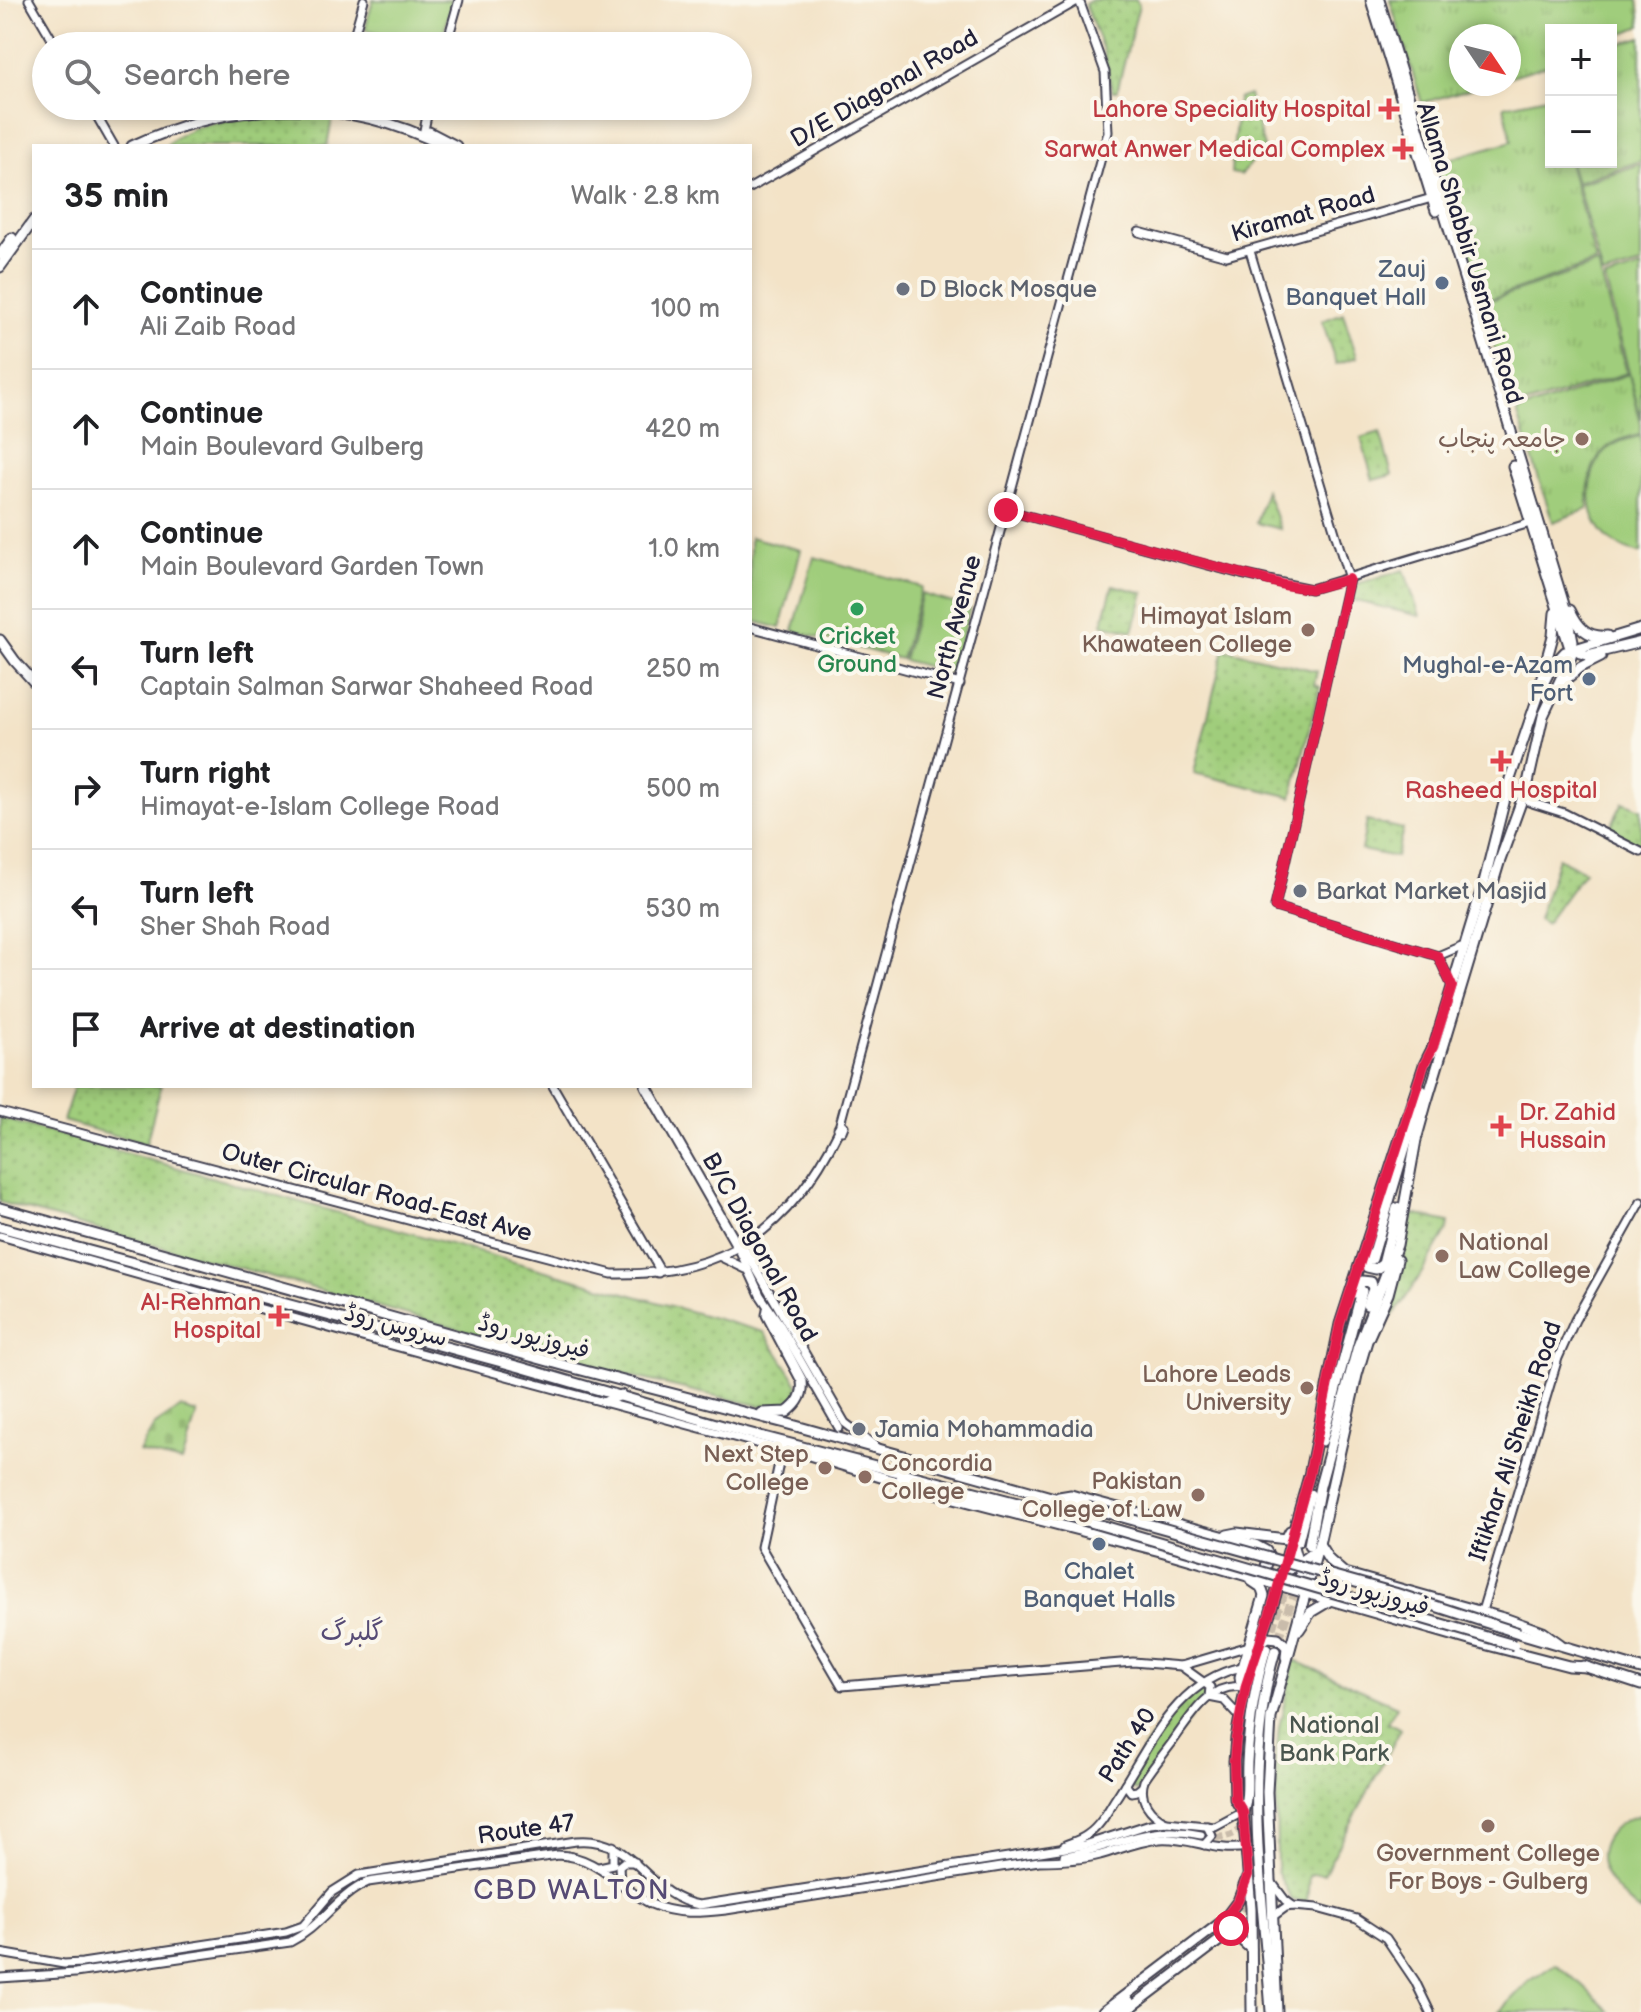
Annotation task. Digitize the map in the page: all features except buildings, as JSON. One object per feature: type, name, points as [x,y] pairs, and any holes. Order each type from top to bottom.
[{"type":"main road","name":"Allama Shabbir Usmani Road","points":[[1371,0],[1483,359],[1530,523],[1559,604]]},
{"type":"main road","name":"Allama Shabbir Usmani Road","points":[[1379,0],[1559,604],[1566,641],[1573,649]]},
{"type":"main road","points":[[127,144],[183,120]]},
{"type":"main road","points":[[137,144],[201,120]]},
{"type":"main road","points":[[390,120],[451,144]]},
{"type":"main road","points":[[423,132],[441,144]]},
{"type":"main road","points":[[0,255],[32,215]]},
{"type":"main road","points":[[0,267],[32,223]]},
{"type":"main road","points":[[1559,604],[1587,633],[1596,637],[1614,637]]},
{"type":"main road","points":[[1372,1259],[1466,944],[1510,779],[1541,688],[1559,604]]},
{"type":"main road","points":[[1541,688],[1556,661],[1565,652],[1641,629]]},
{"type":"main road","points":[[0,640],[32,680]]},
{"type":"main road","points":[[1573,649],[1587,655],[1641,642]]},
{"type":"main road","points":[[1392,1162],[1365,1262],[1367,1267],[1373,1269],[1380,1267],[1384,1261],[1403,1181],[1506,842],[1528,783],[1543,716],[1573,649]]},
{"type":"main road","points":[[0,650],[32,689]]},
{"type":"main road","points":[[1552,693],[1574,672],[1614,650]]},
{"type":"main road","points":[[1495,839],[1501,829],[1516,778],[1520,775],[1523,779],[1506,830],[1506,842]]},
{"type":"main road","points":[[1306,1593],[1294,1540],[1340,1324],[1424,1065],[1433,1047]]},
{"type":"main road","name":"B/C Diagonal Road","points":[[650,1088],[741,1248]]},
{"type":"main road","points":[[1336,1427],[1361,1337],[1397,1245],[1416,1140]]},
{"type":"main road","name":"فیروزپور روڈ","points":[[0,1208],[284,1289],[1059,1497],[1395,1593],[1641,1669]]},
{"type":"main road","name":"فیروزپور روڈ","points":[[0,1227],[621,1395],[783,1446],[907,1473],[1234,1573],[1269,1579],[1306,1593],[1500,1648],[1569,1666],[1587,1667]]},
{"type":"main road","points":[[1281,1583],[1315,1546],[1357,1375],[1367,1341],[1391,1285],[1398,1259],[1397,1245]]},
{"type":"main road","points":[[1277,2012],[1270,1879],[1268,1757],[1271,1718],[1312,1572],[1336,1427],[1353,1349],[1373,1289],[1368,1280],[1357,1287],[1320,1424]]},
{"type":"main road","points":[[1271,2012],[1247,1800],[1247,1762],[1256,1684],[1274,1601],[1294,1540],[1362,1291]]},
{"type":"main road","points":[[738,1411],[787,1412],[797,1403],[803,1390],[802,1381],[767,1315],[768,1309]]},
{"type":"main road","points":[[605,1402],[621,1395]]},
{"type":"main road","name":"فیروزپور روڈ","points":[[1059,1497],[1071,1495],[1223,1536],[1237,1533],[1286,1539],[1303,1497]]},
{"type":"main road","name":"فیروزپور روڈ","points":[[1030,1512],[1083,1520],[1641,1685]]},
{"type":"main road","points":[[1223,1536],[1264,1549],[1269,1556],[1262,1574],[1234,1573]]},
{"type":"main road","name":"فیروزپور روڈ","points":[[1315,1546],[1344,1573],[1482,1611],[1543,1632],[1560,1644]]},
{"type":"main road","points":[[1281,1583],[1321,1569],[1344,1573]]},
{"type":"main road","points":[[1103,2012],[1223,1921],[1238,1901],[1252,1872],[1246,1847],[1257,1791],[1264,1596],[1258,1583],[1234,1573]]},
{"type":"main road","points":[[1274,1601],[1280,1594],[1292,1594],[1299,1599],[1301,1609]]},
{"type":"main road","points":[[1295,1635],[1311,1612],[1331,1600]]},
{"type":"main road","points":[[1252,2012],[1251,1818],[1235,1799],[1234,1761],[1246,1686],[1268,1637],[1282,1641],[1287,1647],[1284,1673]]},
{"type":"main road","points":[[1246,1686],[1240,1681],[1243,1664],[1262,1647]]},
{"type":"main road","points":[[1125,2012],[1228,1934],[1230,1922],[1223,1921]]},
{"type":"main road","points":[[1228,1934],[1251,1949]]},
{"type":"main road","points":[[1115,2012],[1212,1939]]},
{"type":"street","points":[[29,0],[48,32]]},
{"type":"street","points":[[355,32],[364,0]]},
{"type":"street","points":[[450,32],[459,0]]},
{"type":"street","name":"D/E Diagonal Road","points":[[752,187],[1079,0]]},
{"type":"street","name":"North Avenue","points":[[758,1234],[803,1189],[840,1127],[1108,132],[1105,72],[1079,0]]},
{"type":"street","points":[[99,120],[113,144]]},
{"type":"street","points":[[423,132],[426,120]]},
{"type":"street","name":"Kiramat Road","points":[[1139,232],[1224,257],[1432,198]]},
{"type":"street","points":[[1250,251],[1349,579],[1275,907],[1438,956],[1466,944]]},
{"type":"street","points":[[1006,510],[1284,585],[1311,589],[1530,523]]},
{"type":"street","points":[[752,628],[960,684]]},
{"type":"street","points":[[1529,802],[1564,813],[1641,852]]},
{"type":"street","points":[[1438,956],[1452,986]]},
{"type":"street","points":[[554,1088],[658,1267],[658,1273]]},
{"type":"street","name":"Outer Circular Road-East Ave","points":[[0,1112],[598,1272],[618,1275],[658,1273],[691,1266],[741,1248],[758,1234]]},
{"type":"street","name":"Iftikhar Ali Sheikh Road","points":[[1482,1611],[1558,1358],[1575,1320],[1641,1202]]},
{"type":"street","points":[[750,1266],[758,1234]]},
{"type":"street","name":"سروس روڈ","points":[[0,1236],[605,1402],[783,1446]]},
{"type":"street","points":[[741,1248],[845,1423],[883,1452]]},
{"type":"street","points":[[721,1257],[750,1266]]},
{"type":"street","name":"B/C Diagonal Road","points":[[750,1266],[768,1309],[839,1428]]},
{"type":"street","points":[[783,1446],[761,1547],[842,1686],[1133,1662],[1181,1666],[1262,1647]]},
{"type":"street","points":[[900,1478],[1030,1512]]},
{"type":"street","points":[[1230,1654],[1243,1664]]},
{"type":"street","name":"Path 40","points":[[1051,1850],[1089,1834],[1125,1784],[1158,1727],[1203,1683],[1243,1664]]},
{"type":"street","points":[[1181,1666],[1210,1687],[1209,1697]]},
{"type":"street","points":[[1209,1697],[1232,1686],[1246,1686]]},
{"type":"street","points":[[1209,1697],[1224,1700],[1240,1717]]},
{"type":"street","name":"Path 40","points":[[1167,1822],[1147,1807],[1142,1787],[1185,1723],[1209,1697]]},
{"type":"street","points":[[1125,1784],[1133,1793],[1142,1787]]},
{"type":"street","name":"Route 47","points":[[1,1954],[64,1964],[82,1963],[286,1932],[303,1926],[341,1885],[370,1872],[576,1841],[601,1841],[613,1846],[681,1902],[699,1905],[1093,1843],[1139,1826],[1167,1822],[1219,1826],[1251,1818]]},
{"type":"street","points":[[1204,1845],[1212,1836],[1207,1826]]},
{"type":"street","points":[[1039,1861],[1106,1847],[1145,1832],[1183,1831],[1201,1835]]},
{"type":"street","name":"Route 47","points":[[2,1977],[75,1973],[290,1942],[312,1929],[354,1888],[388,1878],[558,1855],[571,1855],[598,1867],[652,1904],[671,1911],[698,1913],[1039,1861],[1081,1859],[1133,1842],[1178,1839],[1231,1850],[1246,1847]]},
{"type":"street","points":[[598,1867],[613,1864],[613,1846]]},
{"type":"street","points":[[620,1882],[619,1866],[624,1862],[635,1862]]},
{"type":"street","points":[[1270,1879],[1293,1906]]},
{"type":"street","points":[[1272,1917],[1293,1906],[1342,1914],[1374,1928],[1392,1944],[1430,2012]]},
{"type":"green space","points":[[373,0],[452,0],[444,32],[376,32],[365,29]]},
{"type":"green space","points":[[1092,0],[1136,0],[1139,5],[1117,91],[1112,91],[1103,50],[1085,4]]},
{"type":"green space","points":[[1390,0],[1638,0],[1641,26],[1617,36],[1617,24],[1545,24],[1545,66],[1521,73],[1521,24],[1449,24],[1449,95],[1422,103]]},
{"type":"green space","points":[[1641,37],[1641,161],[1576,182],[1572,168],[1617,168],[1617,45]]},
{"type":"green space","points":[[1249,95],[1264,148],[1241,175],[1231,173],[1238,99]]},
{"type":"green space","points":[[1545,97],[1545,168],[1571,168],[1596,262],[1481,302],[1436,163],[1512,141],[1504,106]]},
{"type":"green space","points":[[224,120],[332,120],[327,144],[168,144],[178,136]]},
{"type":"green space","points":[[1641,164],[1641,265],[1603,276],[1577,184]]},
{"type":"green space","points":[[1598,264],[1627,373],[1516,408],[1479,304]]},
{"type":"green space","points":[[1641,268],[1641,419],[1605,279]]},
{"type":"green space","points":[[1343,313],[1357,357],[1336,364],[1322,321]]},
{"type":"green space","points":[[1629,374],[1641,434],[1614,443],[1597,459],[1592,469],[1588,509],[1553,522],[1517,412]]},
{"type":"green space","points":[[1380,432],[1392,475],[1373,480],[1361,438]]},
{"type":"green space","points":[[1641,436],[1641,553],[1617,545],[1608,538],[1595,520],[1590,497],[1594,471],[1603,454],[1618,442]]},
{"type":"green space","points":[[1266,490],[1280,529],[1256,523]]},
{"type":"green space","name":"Cricket Ground","points":[[752,538],[801,550],[780,628],[752,621]]},
{"type":"green space","name":"Cricket Ground","points":[[814,557],[922,587],[901,659],[793,631]]},
{"type":"green space","points":[[1404,570],[1420,616],[1352,600],[1353,585]]},
{"type":"green space","points":[[1113,585],[1144,593],[1133,631],[1102,624]]},
{"type":"green space","points":[[922,594],[970,608],[952,673],[903,660]]},
{"type":"green space","points":[[1224,649],[1317,671],[1314,685],[1320,687],[1292,797],[1194,773]]},
{"type":"green space","points":[[1623,802],[1641,809],[1641,848],[1608,832]]},
{"type":"green space","points":[[1367,821],[1403,829],[1396,857],[1361,850]]},
{"type":"green space","points":[[1558,858],[1584,871],[1546,924],[1538,919]]},
{"type":"green space","points":[[73,1088],[160,1088],[146,1144],[63,1121]]},
{"type":"green space","points":[[0,1118],[764,1332],[798,1384],[799,1394],[785,1409],[658,1383],[0,1202]]},
{"type":"green space","points":[[1413,1214],[1449,1222],[1448,1229],[1399,1307],[1386,1322],[1380,1322],[1399,1279]]},
{"type":"green space","points":[[180,1408],[197,1413],[182,1462],[139,1452],[154,1426]]},
{"type":"green space","name":"National Bank Park","points":[[1294,1660],[1397,1706],[1387,1722],[1401,1729],[1324,1874],[1309,1876],[1307,1902],[1292,1900],[1277,1872],[1276,1762],[1279,1727]]},
{"type":"green space","points":[[1203,1683],[1211,1690],[1137,1791],[1125,1784],[1150,1738]]},
{"type":"green space","points":[[1641,1815],[1641,1912],[1609,1880],[1601,1855],[1607,1836],[1614,1829]]},
{"type":"green space","points":[[1555,1964],[1610,2012],[1499,2012],[1527,1983]]},
{"type":"tunnel","points":[[839,1428],[862,1463]]},
{"type":"tunnel","points":[[872,1469],[900,1478]]},
{"type":"tunnel","points":[[1268,1641],[1286,1583]]},
{"type":"tunnel","points":[[1275,1651],[1297,1583]]},
{"type":"tunnel","points":[[1206,1836],[1232,1834],[1243,1828],[1251,1817]]},
{"type":"tunnel","points":[[1212,1939],[1241,1909],[1256,1870]]},
{"type":"place","name":"Lahore Speciality Hospital","points":[[1389,109]]},
{"type":"place","name":"Sarwat Anwer Medical Complex","points":[[1403,149]]},
{"type":"place","name":"Zauj Banquet Hall","points":[[1442,283]]},
{"type":"place","name":"D Block Mosque","points":[[903,289]]},
{"type":"place","name":"جامعہ پنجاب","points":[[1582,439]]},
{"type":"place","name":"Cricket Ground","points":[[857,609]]},
{"type":"place","name":"Himayat Islam Khawateen College","points":[[1308,630]]},
{"type":"place","name":"Mughal-e-Azam Fort","points":[[1589,679]]},
{"type":"place","name":"Rasheed Hospital","points":[[1501,761]]},
{"type":"place","name":"Barkat Market Masjid","points":[[1300,891]]},
{"type":"place","name":"Dr. Zahid Hussain","points":[[1501,1126]]},
{"type":"place","name":"National Law College","points":[[1442,1256]]},
{"type":"place","name":"Al-Rehman Hospital","points":[[279,1316]]},
{"type":"place","name":"Lahore Leads University","points":[[1307,1388]]},
{"type":"place","name":"Jamia Mohammadia","points":[[859,1429]]},
{"type":"place","name":"Next Step College","points":[[825,1468]]},
{"type":"place","name":"Concordia College","points":[[865,1477]]},
{"type":"place","name":"Pakistan College of Law","points":[[1198,1495]]},
{"type":"place","name":"Chalet Banquet Halls","points":[[1099,1544]]},
{"type":"place","name":"Government College For Boys - Gulberg","points":[[1488,1826]]},
{"type":"district","name":"گلبرگ","points":[[352,1631]]},
{"type":"district","name":"CBD WALTON","points":[[572,1889]]},
{"type":"route","points":[[1006,510],[1284,585],[1311,589],[1349,579],[1275,907],[1438,956],[1445,965],[1452,986],[1385,1180],[1340,1324],[1309,1476],[1274,1601],[1246,1685],[1234,1761],[1235,1799],[1243,1812],[1248,1875],[1238,1901],[1223,1921],[1230,1922],[1231,1928]]}]
